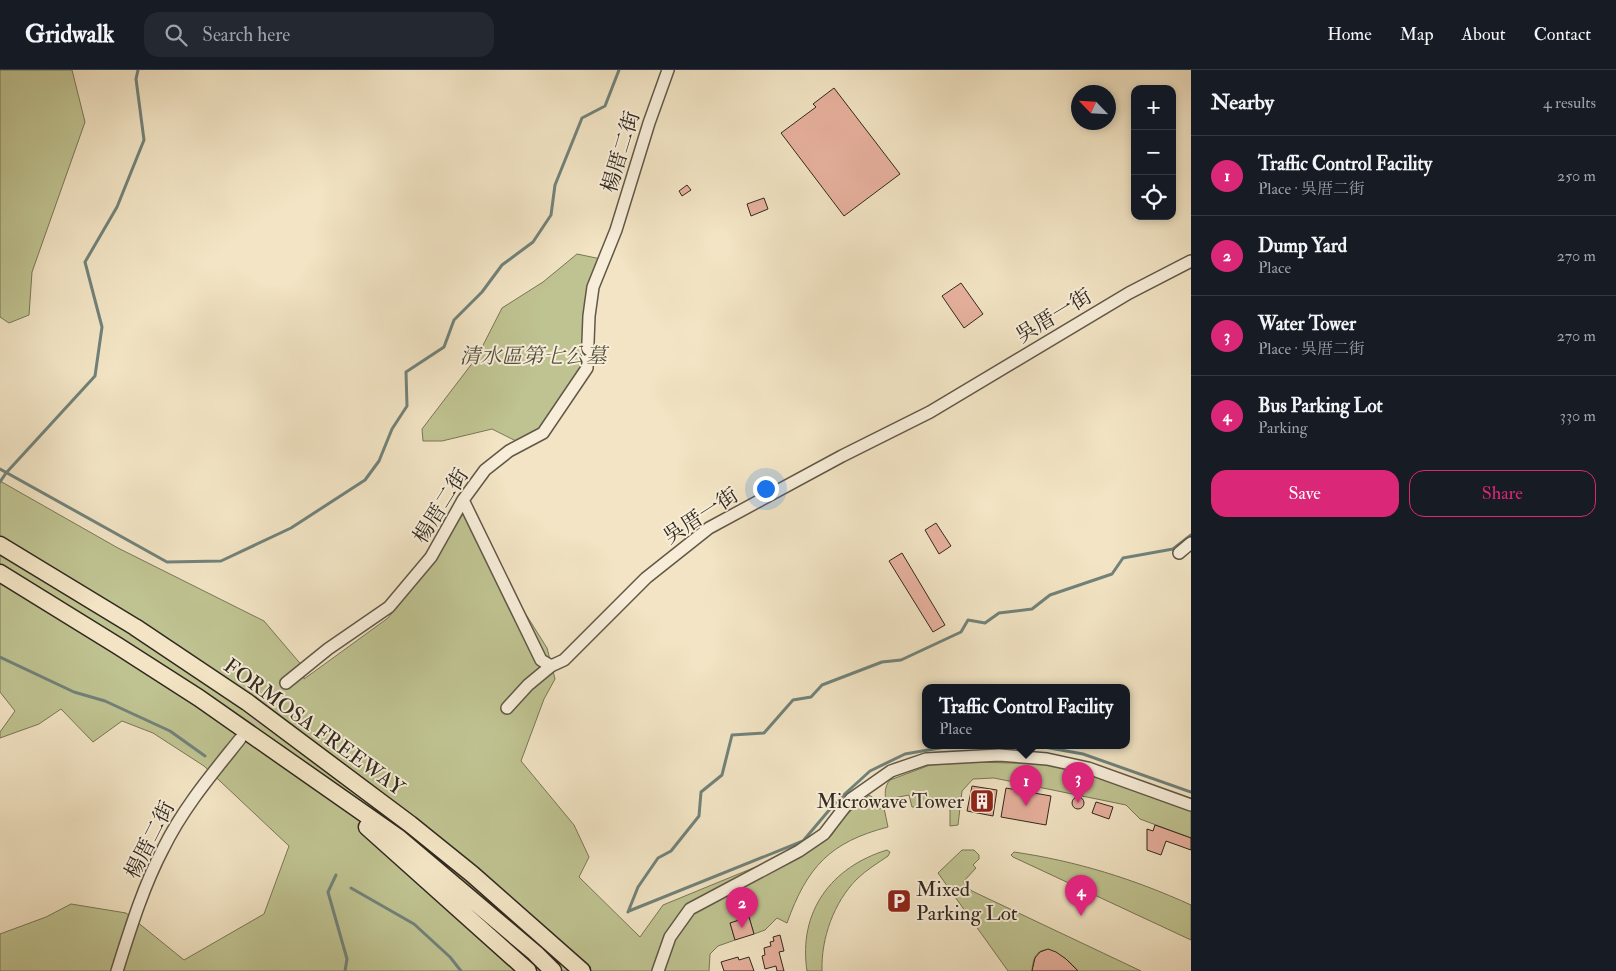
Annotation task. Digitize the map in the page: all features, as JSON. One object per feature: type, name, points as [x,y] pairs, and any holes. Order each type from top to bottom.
[{"type":"highway","name":"FORMOSA FREEWAY","points":[[0,545],[134,627],[255,708],[410,824],[472,874],[582,971]]},
{"type":"highway","name":"FORMOSA FREEWAY","points":[[0,573],[199,698],[399,838],[554,971]]},
{"type":"highway","points":[[199,698],[371,830],[528,971]]},
{"type":"street","name":"楊厝二街","points":[[286,683],[328,649],[389,607],[431,557],[463,500],[485,470],[509,451],[543,433],[587,368],[589,316],[594,287],[616,230],[649,123],[668,70]]},
{"type":"street","name":"吳厝一街","points":[[507,708],[528,685],[551,666],[564,660],[646,578],[709,528],[842,456],[930,412],[1129,293],[1191,261]]},
{"type":"street","points":[[463,500],[541,660],[551,666]]},
{"type":"street","points":[[1179,553],[1191,543]]},
{"type":"street","name":"楊厝二街","points":[[117,971],[135,914],[162,849],[190,801],[240,739]]},
{"type":"street","points":[[658,971],[670,937],[690,909],[799,852],[824,834],[851,800],[891,771],[926,759],[999,754],[1047,759],[1088,768],[1191,804]]},
{"type":"green space","points":[[0,70],[72,70],[85,122],[32,272],[29,315],[9,323],[0,317]]},
{"type":"green space","name":"清水區第七公墓","points":[[577,254],[601,259],[585,306],[582,371],[541,427],[518,442],[492,429],[442,441],[423,441],[422,429],[477,357],[502,308],[543,282]]},
{"type":"green space","points":[[0,481],[118,548],[264,621],[304,668],[304,679],[388,618],[432,563],[463,514],[547,648],[555,679],[544,699],[521,761],[574,825],[589,857],[579,877],[640,937],[663,905],[831,836],[845,816],[869,795],[875,799],[878,809],[884,808],[888,827],[851,840],[823,860],[803,886],[787,923],[777,918],[765,930],[754,934],[749,917],[730,923],[735,940],[718,946],[710,954],[709,971],[0,971],[0,934],[46,917],[71,904],[126,913],[184,960],[264,914],[289,846],[204,766],[153,733],[122,721],[93,742],[61,709],[39,724],[0,738],[0,732],[15,711],[0,692]]},
{"type":"green space","points":[[973,762],[1049,764],[1084,773],[1191,810],[1191,838],[1140,819],[1126,805],[994,778],[973,779],[962,791],[958,825],[950,826],[950,806],[912,807],[909,795],[889,799],[889,803],[886,803],[886,788],[890,780],[930,765]]},
{"type":"green space","points":[[887,850],[890,852],[888,856],[857,879],[842,898],[827,933],[822,959],[822,971],[807,971],[806,950],[808,930],[814,911],[823,895],[835,880],[850,868],[867,858]]},
{"type":"green space","points":[[962,850],[974,850],[979,855],[979,859],[973,865],[976,868],[963,882],[972,891],[1141,971],[1078,971],[1058,954],[1044,950],[1038,953],[1034,960],[1032,971],[1008,971],[938,873]]},
{"type":"green space","points":[[1014,852],[1060,860],[1104,872],[1148,887],[1191,905],[1191,940],[1013,857],[1011,855]]},
{"type":"building","points":[[834,88],[900,174],[844,216],[781,133],[816,107],[813,104]]},
{"type":"building","points":[[687,185],[691,190],[682,196],[679,191]]},
{"type":"building","points":[[764,198],[768,209],[751,216],[747,204]]},
{"type":"building","points":[[961,283],[983,314],[964,328],[942,296]]},
{"type":"building","points":[[936,523],[951,546],[939,554],[925,530]]},
{"type":"building","points":[[902,553],[945,625],[933,632],[889,561]]},
{"type":"building","name":"Microwave Tower","points":[[972,786],[997,790],[993,816],[967,811]]},
{"type":"building","points":[[1006,788],[1051,796],[1046,825],[1001,817]]},
{"type":"building","points":[[1080,797],[1083,798],[1083,808],[1076,809],[1073,808],[1072,801],[1073,798]]},
{"type":"building","points":[[1096,802],[1113,807],[1109,819],[1092,813]]},
{"type":"building","points":[[1155,825],[1191,838],[1191,850],[1166,841],[1161,855],[1147,850],[1147,829],[1153,831]]},
{"type":"building","points":[[749,917],[754,934],[735,940],[730,923]]},
{"type":"building","points":[[780,935],[784,951],[779,952],[784,971],[777,971],[776,966],[765,969],[762,956],[765,955],[764,948],[771,946],[770,942],[774,941],[773,937]]},
{"type":"building","points":[[1048,949],[1066,959],[1078,971],[1032,971],[1035,958],[1040,952]]},
{"type":"building","points":[[738,957],[739,960],[749,957],[754,971],[724,971],[721,962]]},
{"type":"waterway","points":[[0,482],[6,473],[95,376],[102,327],[85,262],[117,207],[144,140],[136,79],[138,70]]},
{"type":"waterway","points":[[0,469],[167,562],[221,561],[291,528],[365,480],[379,461],[392,429],[407,406],[406,372],[444,347],[454,320],[482,292],[502,265],[533,242],[551,215],[555,185],[582,118],[605,106],[619,70]]},
{"type":"waterway","points":[[628,912],[638,887],[658,858],[671,851],[699,816],[701,792],[722,775],[732,735],[764,733],[793,700],[811,697],[822,685],[882,662],[901,660],[961,632],[968,620],[985,623],[999,613],[1032,609],[1050,595],[1112,574],[1123,558],[1173,549],[1191,535]]},
{"type":"waterway","points":[[0,657],[74,692],[105,701],[170,731],[205,756]]},
{"type":"waterway","points":[[629,911],[803,841],[836,802],[870,771],[905,754],[934,749]]},
{"type":"waterway","points":[[1055,749],[1083,754],[1191,792]]},
{"type":"waterway","points":[[336,875],[328,892],[347,959],[345,971]]},
{"type":"waterway","points":[[351,888],[414,924],[450,957],[461,971]]},
{"type":"tunnel","points":[[242,735],[286,683]]},
{"type":"place","name":"Microwave Tower","points":[[982,801]]},
{"type":"place","name":"Water Tower","points":[[1078,803]]},
{"type":"place","name":"Traffic Control Facility","points":[[1026,806]]},
{"type":"place","name":"Mixed Parking Lot","points":[[899,901]]},
{"type":"place","name":"Bus Parking Lot","points":[[1081,916]]},
{"type":"place","name":"Dump Yard","points":[[742,928]]}]
